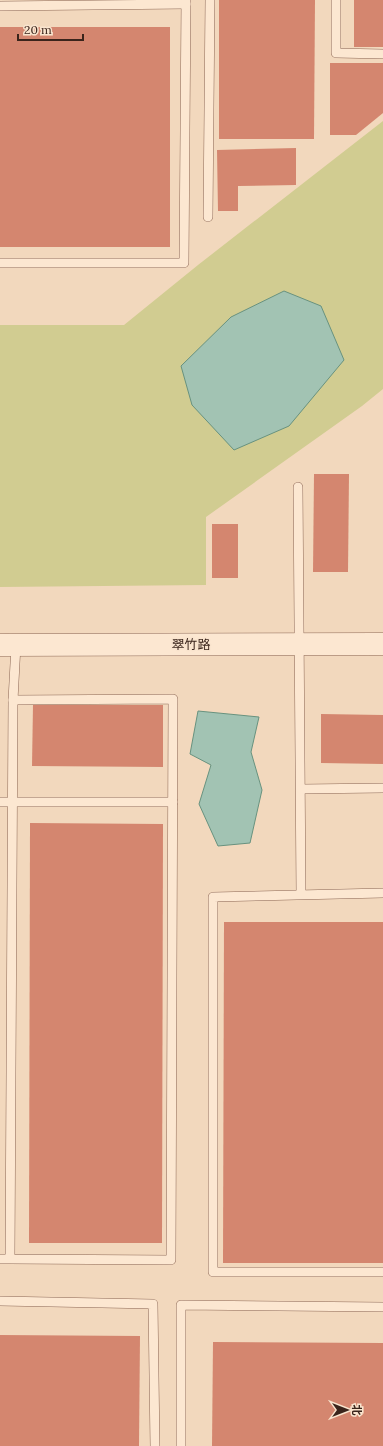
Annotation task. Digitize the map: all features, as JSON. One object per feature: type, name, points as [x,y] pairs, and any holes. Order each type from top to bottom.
[{"type":"street","name":"翠竹路","points":[[8,645],[383,644]]},
{"type":"lane","points":[[208,217],[210,0]]},
{"type":"lane","points":[[336,0],[336,54],[383,54]]},
{"type":"lane","points":[[0,6],[186,2],[184,263],[0,263]]},
{"type":"lane","points":[[298,487],[301,894]]},
{"type":"lane","points":[[8,645],[13,700],[10,1259]]},
{"type":"lane","points":[[0,1259],[171,1260],[173,699],[13,700]]},
{"type":"lane","points":[[301,788],[383,788]]},
{"type":"lane","points":[[0,802],[173,802]]},
{"type":"lane","points":[[383,893],[213,897],[213,1272],[383,1272]]},
{"type":"lane","points":[[0,1301],[153,1304],[155,1446]]},
{"type":"lane","points":[[181,1446],[181,1305],[383,1307]]},
{"type":"shaded area","points":[[383,121],[383,389],[362,406],[206,517],[206,585],[0,587],[0,325],[124,325],[198,265]]},
{"type":"shaded area","points":[[284,291],[321,306],[344,360],[289,426],[234,450],[192,405],[181,366],[231,317]]},
{"type":"shaded area","points":[[198,711],[259,717],[251,752],[262,790],[250,843],[218,846],[199,804],[211,765],[190,754]]},
{"type":"building","points":[[219,0],[315,0],[314,139],[219,139]]},
{"type":"building","points":[[354,0],[383,0],[383,47],[354,47]]},
{"type":"building","points":[[0,27],[170,27],[170,247],[0,247]]},
{"type":"building","points":[[330,63],[383,63],[383,113],[356,135],[330,135]]},
{"type":"building","points":[[296,148],[296,185],[238,186],[238,211],[218,211],[217,150]]},
{"type":"building","points":[[314,474],[349,474],[348,572],[313,572]]},
{"type":"building","points":[[212,524],[238,524],[238,578],[212,578]]},
{"type":"building","points":[[33,705],[163,705],[163,767],[32,766]]},
{"type":"building","points":[[321,714],[383,715],[383,764],[321,763]]},
{"type":"building","points":[[30,823],[163,824],[162,1243],[29,1243]]},
{"type":"building","points":[[224,922],[383,922],[383,1263],[223,1263]]},
{"type":"building","points":[[0,1335],[140,1336],[139,1446],[0,1446]]},
{"type":"building","points":[[213,1342],[383,1343],[383,1446],[212,1446]]}]
